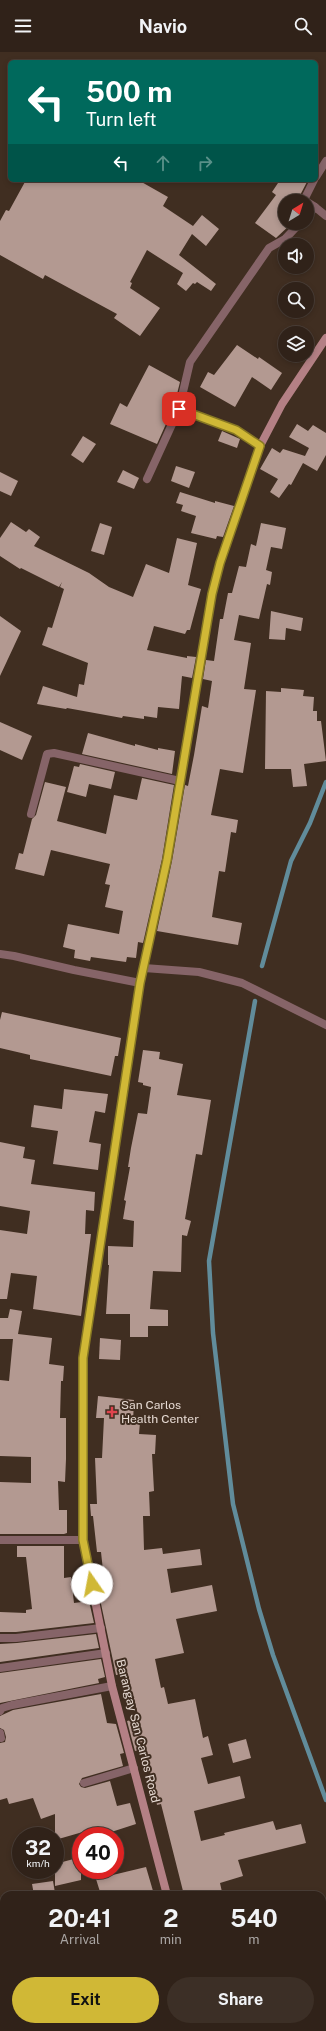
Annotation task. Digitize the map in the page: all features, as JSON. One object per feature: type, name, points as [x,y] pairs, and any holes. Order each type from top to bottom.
[{"type":"street","points":[[318,174],[326,161]]},
{"type":"street","points":[[307,194],[313,182]]},
{"type":"street","points":[[315,207],[326,216]]},
{"type":"street","points":[[147,480],[179,409],[190,362],[269,248],[285,239],[293,230]]},
{"type":"street","name":"Barangay San Carlos Road","points":[[166,1891],[112,1686],[102,1628],[83,1540],[83,1358],[140,983],[167,860],[212,594],[220,563],[260,446],[282,404],[326,338]]},
{"type":"street","points":[[179,409],[236,430],[260,446]]},
{"type":"street","points":[[31,814],[47,754],[54,752],[180,782]]},
{"type":"street","points":[[0,954],[140,983]]},
{"type":"street","points":[[144,968],[199,972],[242,983],[326,1025]]},
{"type":"street","points":[[0,1540],[83,1540]]},
{"type":"street","points":[[0,1638],[16,1638],[102,1628]]},
{"type":"street","points":[[0,1668],[106,1653]]},
{"type":"street","points":[[0,1711],[2,1708],[12,1705],[112,1686]]},
{"type":"street","points":[[0,1733],[0,1738]]},
{"type":"street","points":[[84,1783],[134,1768]]},
{"type":"building","points":[[25,182],[142,182],[168,197],[163,206],[193,226],[202,215],[219,229],[206,246],[192,234],[179,255],[216,284],[211,291],[197,282],[195,284],[193,283],[186,291],[177,284],[183,273],[147,250],[130,282],[132,283],[130,288],[160,308],[140,336],[114,318],[117,314],[45,275],[43,279],[0,255],[0,221],[6,210],[9,211]]},
{"type":"building","points":[[279,182],[307,182],[301,194],[278,194],[278,230],[285,230],[276,238],[255,223],[276,195],[272,192]]},
{"type":"building","points":[[237,345],[258,359],[259,357],[282,373],[271,390],[252,377],[235,407],[200,387],[208,372],[214,375]]},
{"type":"building","points":[[149,365],[180,382],[176,398],[167,414],[170,415],[157,444],[110,424],[120,403],[127,407]]},
{"type":"building","points":[[297,424],[308,431],[313,425],[326,433],[326,455],[317,471],[303,463],[291,485],[289,484],[279,498],[270,492],[278,479],[260,469],[272,448],[280,453],[283,449],[305,456],[309,448],[289,437]]},
{"type":"building","points":[[222,431],[240,439],[237,448],[218,441]]},
{"type":"building","points":[[83,436],[96,444],[83,463],[71,455]]},
{"type":"building","points":[[176,466],[195,472],[189,488],[171,481]]},
{"type":"building","points":[[123,470],[139,478],[134,489],[117,482]]},
{"type":"building","points":[[0,472],[18,481],[11,496],[0,491]]},
{"type":"building","points":[[180,492],[215,503],[215,501],[234,506],[223,537],[217,536],[216,539],[191,533],[196,516],[181,511],[183,505],[176,503]]},
{"type":"building","points":[[11,522],[26,532],[29,529],[40,537],[34,546],[89,573],[109,587],[133,597],[146,564],[169,573],[177,538],[197,543],[188,585],[201,589],[190,630],[187,630],[185,634],[154,626],[147,650],[187,658],[187,656],[196,657],[192,678],[182,676],[179,709],[158,707],[157,718],[144,716],[144,719],[123,716],[122,718],[37,704],[43,686],[77,697],[79,684],[84,685],[88,663],[42,645],[48,627],[52,628],[64,589],[60,587],[62,582],[59,587],[21,568],[20,569],[0,556],[0,538]]},
{"type":"building","points":[[100,523],[112,527],[104,555],[91,551]]},
{"type":"building","points":[[261,523],[286,528],[282,549],[271,547],[266,570],[272,572],[270,585],[267,584],[259,619],[239,615],[234,640],[251,643],[244,689],[256,690],[243,773],[220,769],[211,815],[238,820],[236,833],[231,832],[225,872],[219,871],[212,917],[242,923],[238,945],[157,931],[172,861],[185,785],[188,786],[202,706],[208,708],[212,681],[203,679],[206,660],[214,661],[220,619],[223,619],[228,593],[232,593],[239,566],[246,567],[251,544],[256,546]]},
{"type":"building","points":[[271,611],[303,618],[301,631],[286,628],[285,640],[269,639]]},
{"type":"building","points":[[0,616],[21,631],[0,676]]},
{"type":"building","points":[[281,688],[304,690],[303,696],[314,697],[313,711],[317,711],[317,721],[321,721],[326,761],[304,764],[307,786],[293,787],[291,769],[265,769],[266,691],[281,692]]},
{"type":"building","points":[[0,722],[32,736],[22,760],[0,750]]},
{"type":"building","points":[[88,733],[135,746],[135,744],[158,750],[158,748],[175,751],[172,774],[82,754]]},
{"type":"building","points":[[80,764],[115,772],[111,789],[89,784],[86,797],[67,792],[74,766],[79,767]]},
{"type":"building","points":[[142,778],[174,785],[162,859],[143,943],[138,942],[136,958],[127,957],[126,962],[91,957],[90,961],[74,958],[75,950],[63,947],[68,924],[119,934],[123,911],[105,907],[110,885],[105,884],[110,864],[51,850],[44,876],[15,869],[19,853],[23,854],[32,819],[36,815],[45,782],[66,787],[57,821],[106,834],[114,795],[137,800]]},
{"type":"building","points":[[2,1012],[121,1038],[118,1056],[115,1056],[111,1076],[30,1059],[30,1055],[0,1048],[0,1020]]},
{"type":"building","points":[[143,1050],[160,1052],[159,1059],[183,1064],[177,1095],[211,1100],[202,1155],[196,1154],[185,1219],[191,1221],[187,1236],[182,1235],[181,1272],[153,1271],[150,1309],[168,1310],[168,1326],[148,1326],[148,1337],[130,1337],[130,1314],[106,1314],[109,1265],[108,1246],[133,1247],[134,1221],[123,1219],[126,1201],[124,1200],[130,1167],[128,1167],[138,1113],[147,1114],[151,1087],[138,1082]]},
{"type":"building","points":[[64,1089],[108,1094],[105,1113],[95,1111],[89,1142],[101,1144],[98,1170],[53,1164],[58,1131],[31,1127],[34,1105],[62,1109]]},
{"type":"building","points":[[0,1142],[25,1147],[23,1158],[35,1160],[31,1184],[95,1192],[94,1211],[86,1210],[85,1234],[91,1234],[81,1316],[33,1309],[37,1276],[11,1273],[7,1299],[0,1299],[0,1230],[27,1234],[30,1211],[0,1206]]},
{"type":"building","points":[[10,1309],[22,1311],[18,1334],[52,1338],[49,1364],[64,1366],[63,1381],[61,1381],[60,1418],[66,1418],[65,1482],[58,1481],[59,1510],[67,1510],[67,1533],[64,1534],[0,1534],[0,1482],[31,1483],[31,1457],[0,1456],[0,1380],[9,1381],[13,1339],[0,1339],[0,1318],[8,1318]]},
{"type":"building","points":[[100,1338],[121,1340],[120,1360],[99,1359]]},
{"type":"building","points":[[98,1396],[134,1400],[133,1422],[140,1422],[139,1434],[156,1435],[155,1454],[152,1454],[154,1491],[149,1492],[150,1516],[143,1516],[144,1550],[162,1548],[163,1554],[200,1549],[202,1565],[167,1569],[171,1593],[212,1585],[217,1611],[176,1619],[184,1653],[155,1659],[161,1688],[164,1687],[168,1704],[195,1699],[203,1738],[208,1736],[213,1755],[201,1758],[208,1784],[240,1776],[245,1798],[194,1811],[201,1841],[225,1835],[224,1833],[273,1821],[276,1830],[301,1824],[306,1843],[238,1860],[243,1876],[220,1883],[222,1891],[183,1891],[161,1804],[157,1805],[145,1748],[135,1751],[127,1721],[139,1718],[132,1691],[127,1692],[124,1674],[116,1675],[100,1599],[106,1598],[101,1552],[97,1552],[93,1516],[91,1516],[90,1504],[97,1504],[95,1458],[102,1458],[104,1418],[96,1418]]},
{"type":"building","points":[[17,1546],[64,1546],[64,1578],[71,1577],[74,1603],[89,1601],[94,1623],[16,1632],[0,1632],[0,1612],[26,1613],[26,1610],[32,1609],[26,1557],[17,1557]]},
{"type":"building","points":[[96,1634],[99,1648],[0,1662],[0,1644]]},
{"type":"building","points":[[101,1659],[105,1677],[98,1679],[99,1683],[0,1703],[0,1673]]},
{"type":"building","points":[[101,1694],[107,1723],[116,1724],[124,1753],[120,1754],[123,1766],[82,1778],[79,1784],[81,1787],[85,1788],[110,1781],[117,1806],[130,1803],[136,1824],[124,1828],[72,1827],[72,1835],[64,1837],[64,1827],[55,1827],[55,1814],[41,1819],[33,1798],[9,1804],[7,1798],[0,1800],[0,1743],[5,1742],[6,1737],[4,1730],[0,1728],[0,1716],[13,1710]]},
{"type":"building","points":[[246,1739],[251,1758],[233,1763],[228,1744]]},
{"type":"building","points":[[72,1859],[72,1879],[81,1880],[55,1886],[55,1879],[64,1879],[64,1862]]},
{"type":"building","points":[[146,1867],[153,1891],[100,1891],[96,1879],[124,1879],[124,1872]]},
{"type":"building","points":[[53,1881],[55,1891],[33,1891],[32,1884]]},
{"type":"waterway","points":[[262,966],[291,861],[310,823],[326,782]]},
{"type":"waterway","points":[[255,1001],[209,1261],[213,1333],[233,1504],[259,1609],[273,1655],[326,1800]]},
{"type":"place","name":"San Carlos Health Center","points":[[112,1412]]},
{"type":"route","points":[[92,1584],[83,1540],[83,1358],[140,983],[167,860],[212,594],[220,563],[260,446],[236,430],[179,409]]}]
